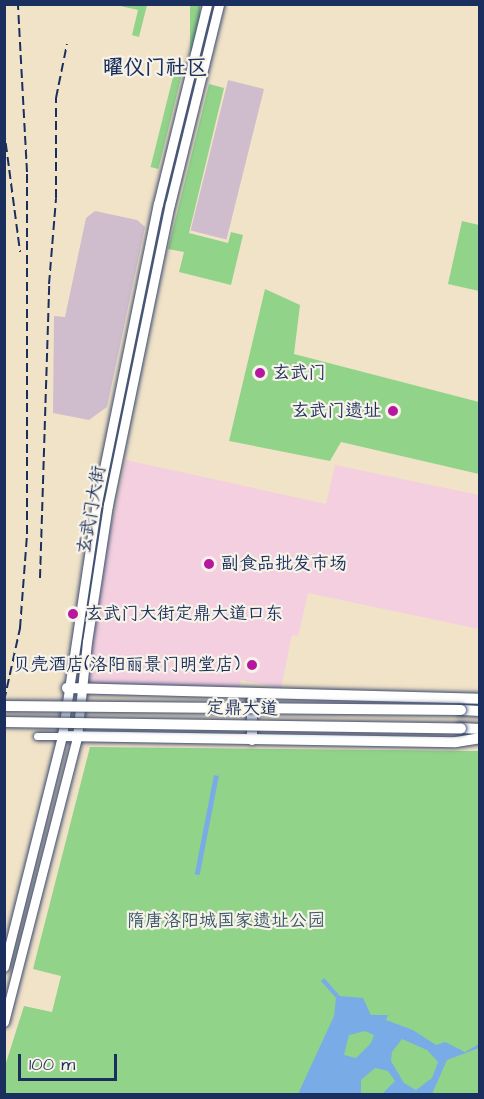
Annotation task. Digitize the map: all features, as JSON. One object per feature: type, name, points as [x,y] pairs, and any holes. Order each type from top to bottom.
[{"type":"main road","name":"玄武门大街","points":[[4,967],[62,736],[67,688],[97,503],[158,204],[207,4]]},
{"type":"main road","name":"玄武门大街","points":[[4,1022],[77,737],[81,691],[108,505],[170,204],[219,4]]},
{"type":"main road","points":[[67,688],[81,691],[252,694],[460,705],[480,699]]},
{"type":"main road","points":[[252,694],[252,740]]},
{"type":"main road","name":"定鼎大道","points":[[4,706],[460,705],[480,711]]},
{"type":"main road","name":"定鼎大道","points":[[4,722],[480,729]]},
{"type":"main road","points":[[461,728],[468,732],[464,740]]},
{"type":"main road","points":[[62,736],[252,740],[464,740],[480,738]]},
{"type":"street","points":[[37,736],[62,736]]},
{"type":"shaded area","points":[[228,80],[264,89],[227,239],[191,230]]},
{"type":"shaded area","points":[[95,211],[137,220],[145,227],[107,407],[89,420],[53,413],[54,316],[65,317],[86,218]]},
{"type":"shaded area","name":"副食品批发市场","points":[[126,460],[326,504],[335,465],[479,495],[479,629],[308,593],[298,636],[292,635],[281,688],[241,680],[239,688],[86,686],[109,536]]},
{"type":"green space","points":[[116,5],[147,5],[139,37],[132,35],[138,10]]},
{"type":"green space","points":[[190,5],[200,5],[200,51],[190,51]]},
{"type":"green space","points":[[175,69],[183,71],[158,169],[151,167]]},
{"type":"green space","points":[[209,84],[224,88],[189,233],[228,243],[231,232],[243,235],[231,285],[179,272],[184,252],[168,249]]},
{"type":"green space","points":[[462,221],[479,225],[479,291],[448,284]]},
{"type":"green space","points":[[265,289],[300,305],[294,354],[479,402],[479,474],[341,442],[330,461],[229,441]]},
{"type":"green space","name":"隋唐洛阳城国家遗址公园","points":[[90,747],[479,751],[479,1094],[5,1094],[5,1066],[24,1006],[52,1012],[61,976],[33,969]]},
{"type":"water","points":[[214,775],[219,776],[200,875],[195,874]]},
{"type":"water","points":[[324,978],[340,996],[363,998],[371,1015],[388,1015],[386,1020],[413,1030],[436,1045],[445,1042],[465,1052],[479,1044],[479,1048],[447,1060],[432,1094],[382,1094],[395,1081],[388,1071],[375,1068],[361,1080],[361,1094],[298,1094],[334,1016],[336,998],[321,981]],"holes":[[[365,1031],[374,1035],[371,1043],[356,1058],[344,1055],[349,1035]],[[402,1039],[427,1050],[438,1062],[432,1078],[416,1090],[404,1083],[391,1061],[392,1052]]]},
{"type":"railway","points":[[4,701],[20,628],[27,534],[27,172],[18,4]]},
{"type":"railway","points":[[40,578],[49,284],[56,198],[56,98],[67,44]]},
{"type":"railway","points":[[4,130],[20,252]]},
{"type":"place","name":"玄武门","points":[[260,373]]},
{"type":"place","name":"玄武门遗址","points":[[393,411]]},
{"type":"place","name":"副食品批发市场","points":[[209,564]]},
{"type":"place","name":"玄武门大街定鼎大道口东","points":[[73,614]]},
{"type":"place","name":"贝壳酒店(洛阳丽景门明堂店)","points":[[252,665]]},
{"type":"district","name":"曜仪门社区","points":[[155,68]]}]
